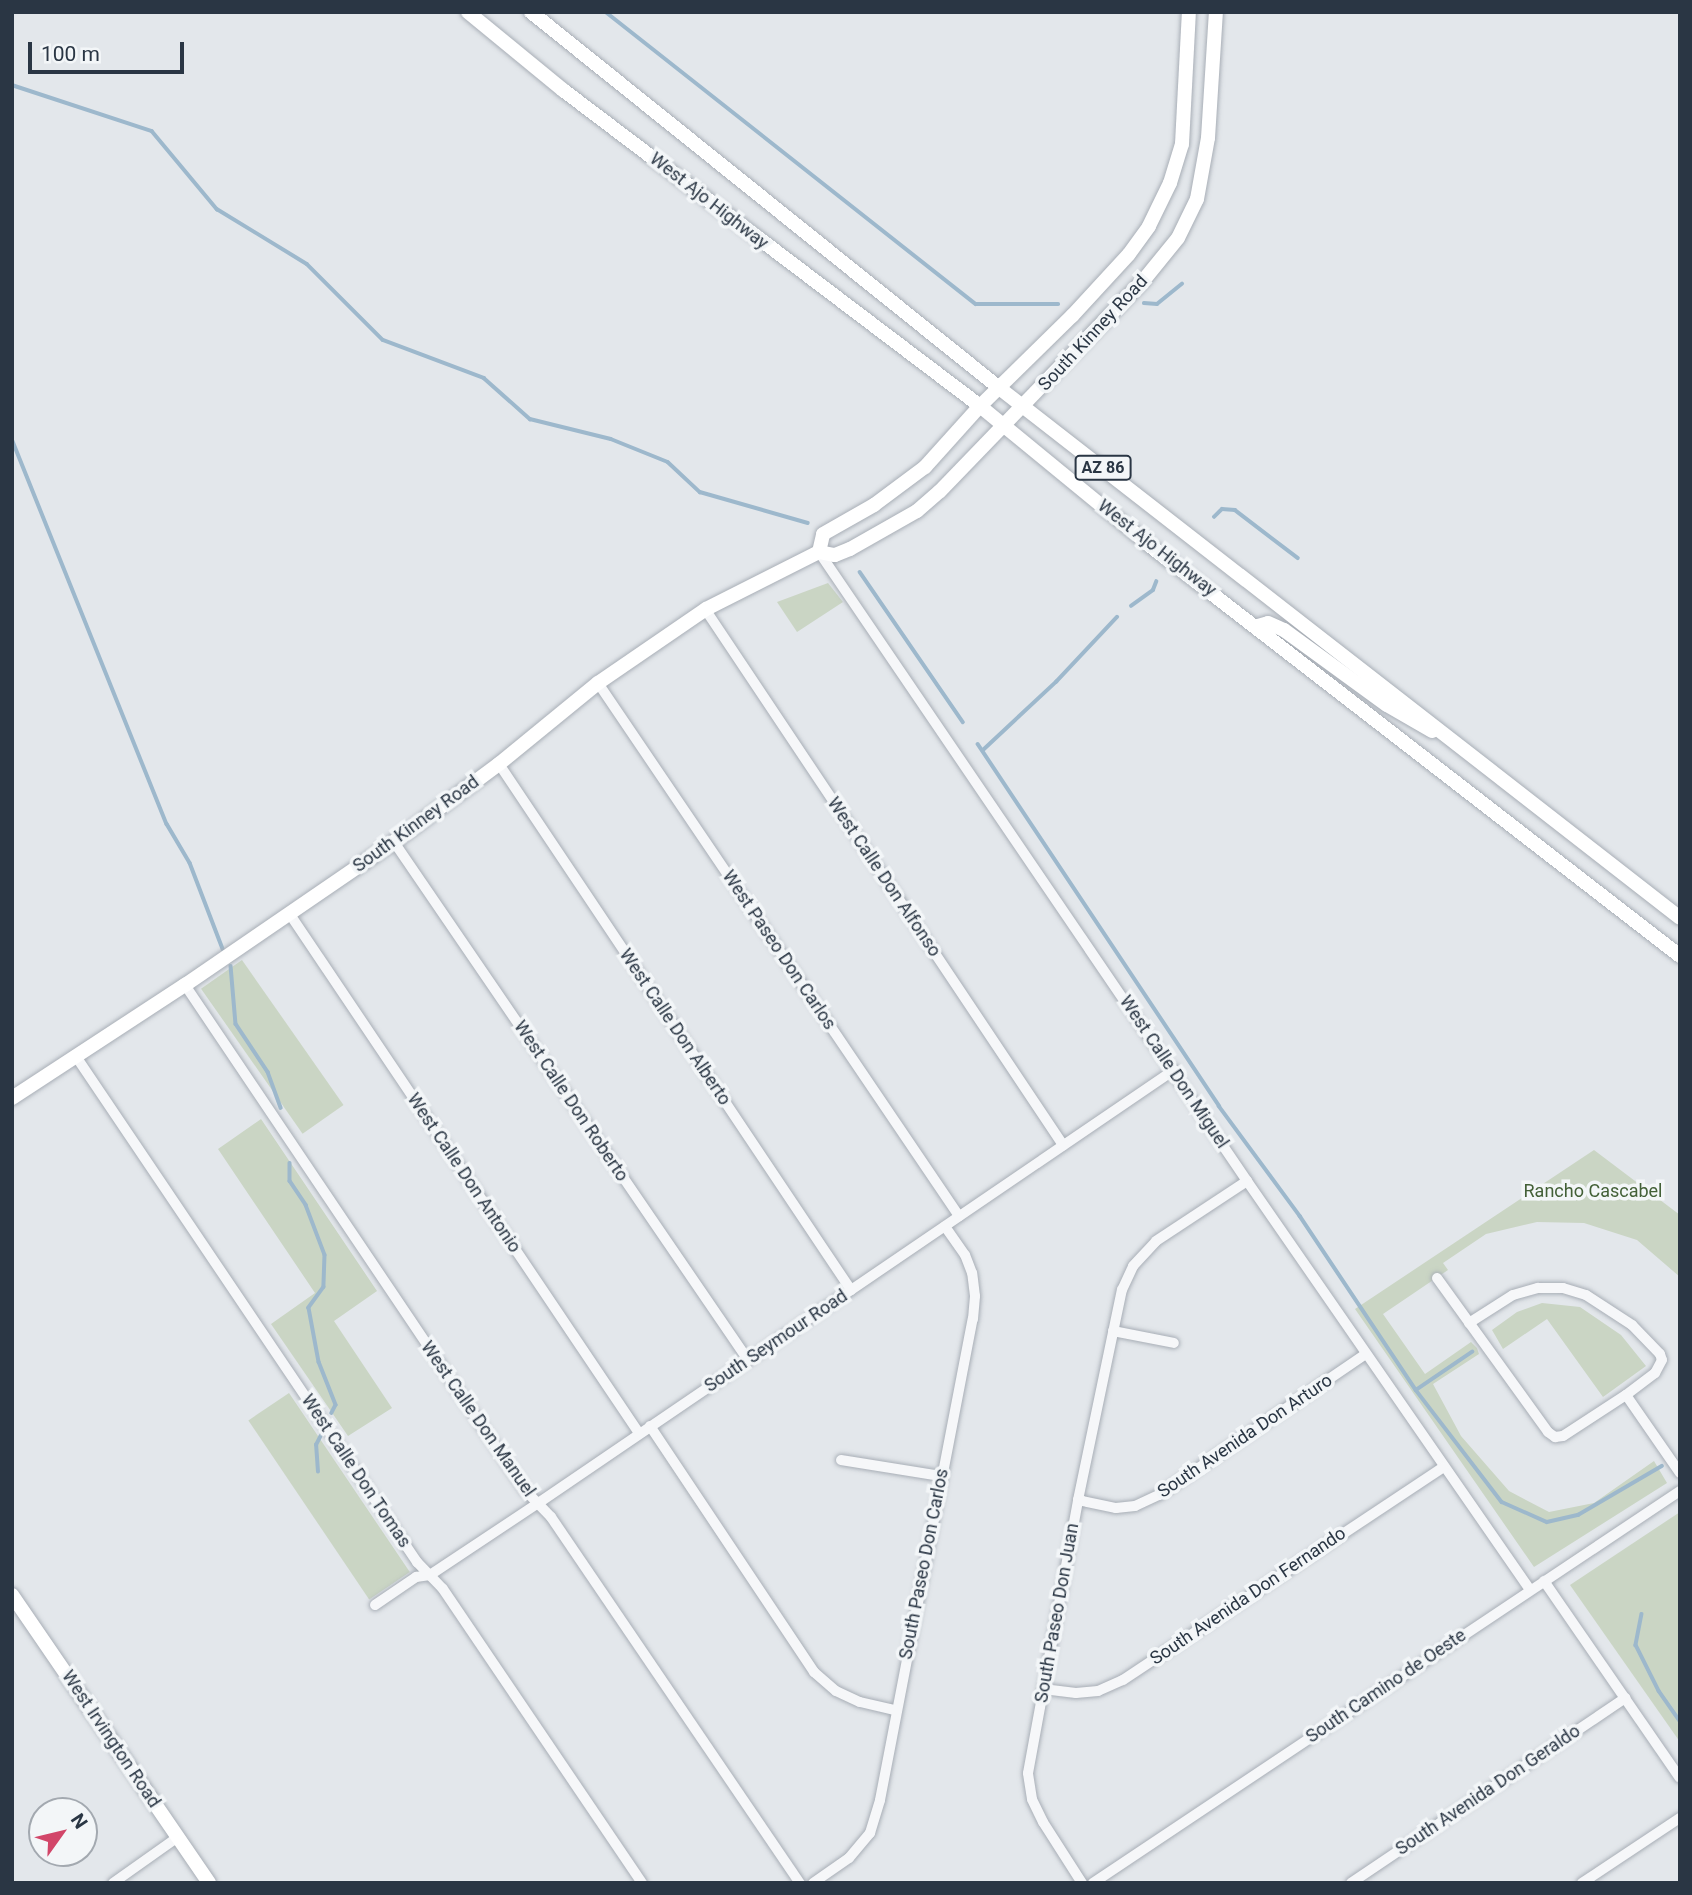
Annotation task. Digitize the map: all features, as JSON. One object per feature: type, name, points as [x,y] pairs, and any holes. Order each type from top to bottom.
[{"type":"main road","name":"West Ajo Highway","points":[[468,12],[563,90],[980,406],[1149,545],[1258,626],[1680,956]]},
{"type":"main road","name":"West Ajo Highway","points":[[531,12],[998,387],[1680,918]]},
{"type":"main road","name":"South Kinney Road","points":[[819,552],[823,534],[874,505],[908,481],[998,387],[1072,316],[1129,254],[1149,226],[1170,183],[1182,144],[1189,12]]},
{"type":"main road","name":"South Kinney Road","points":[[12,1098],[185,985],[394,842],[499,764],[598,683],[705,609],[819,552],[835,555],[850,549],[916,511],[1005,426],[1160,261],[1178,238],[1197,199],[1208,138],[1216,12]]},
{"type":"main road","points":[[1258,626],[1268,623],[1284,630],[1396,711],[1453,740]]},
{"type":"main road","name":"West Irvington Road","points":[[12,1595],[209,1883]]},
{"type":"street","name":"West Calle Don Miguel","points":[[819,552],[1247,1181],[1530,1590]]},
{"type":"street","name":"West Calle Don Alfonso","points":[[705,609],[1063,1145]]},
{"type":"street","name":"West Paseo Don Carlos","points":[[598,683],[959,1216]]},
{"type":"street","name":"West Calle Don Alberto","points":[[499,764],[851,1290]]},
{"type":"street","name":"West Calle Don Roberto","points":[[394,842],[748,1360]]},
{"type":"street","name":"West Calle Don Antonio","points":[[289,913],[639,1433]]},
{"type":"street","name":"West Calle Don Manuel","points":[[185,985],[525,1490],[551,1517],[800,1883]]},
{"type":"street","name":"West Calle Don Tomas","points":[[75,1055],[410,1551],[443,1589],[642,1883]]},
{"type":"street","name":"South Seymour Road","points":[[375,1605],[416,1577],[430,1575],[537,1504],[1174,1070]]},
{"type":"street","name":"South Paseo Don Juan","points":[[1082,1883],[1032,1799],[1028,1773],[1112,1331],[1122,1290],[1133,1266],[1156,1241],[1247,1181]]},
{"type":"street","name":"South Paseo Don Carlos","points":[[813,1883],[849,1858],[870,1833],[880,1800],[975,1296],[965,1255],[945,1226]]},
{"type":"street","points":[[1437,1278],[1542,1426],[1555,1437],[1572,1432],[1626,1395],[1655,1373],[1666,1360],[1653,1344],[1608,1308],[1586,1295],[1563,1288],[1538,1288],[1513,1296],[1469,1323]]},
{"type":"street","points":[[1112,1331],[1174,1343]]},
{"type":"street","name":"South Avenida Don Arturo","points":[[1078,1500],[1116,1508],[1135,1506],[1158,1495],[1366,1353]]},
{"type":"street","points":[[1626,1395],[1680,1473]]},
{"type":"street","points":[[650,1426],[814,1672],[836,1691],[860,1702],[896,1710]]},
{"type":"street","points":[[841,1460],[941,1476]]},
{"type":"street","name":"South Avenida Don Fernando","points":[[1043,1689],[1076,1693],[1098,1691],[1123,1680],[1443,1467]]},
{"type":"street","name":"South Camino de Oeste","points":[[1098,1881],[1680,1491]]},
{"type":"street","points":[[1544,1581],[1680,1778]]},
{"type":"street","name":"South Avenida Don Geraldo","points":[[1351,1883],[1625,1698]]},
{"type":"street","points":[[1582,1883],[1680,1818]]},
{"type":"street","points":[[113,1883],[178,1837]]},
{"type":"green space","points":[[828,583],[843,602],[797,632],[777,602]]},
{"type":"green space","points":[[242,960],[344,1105],[303,1134],[201,989]]},
{"type":"green space","points":[[261,1119],[377,1291],[334,1321],[392,1408],[348,1436],[271,1324],[315,1293],[218,1149]]},
{"type":"green space","name":"Rancho Cascabel","points":[[1594,1150],[1680,1215],[1680,1277],[1637,1240],[1584,1223],[1537,1222],[1486,1234],[1443,1263],[1448,1270],[1383,1314],[1425,1374],[1471,1342],[1477,1348],[1479,1354],[1433,1384],[1461,1436],[1509,1491],[1549,1512],[1594,1503],[1654,1461],[1667,1483],[1534,1567],[1355,1309]]},
{"type":"green space","points":[[1542,1303],[1580,1307],[1621,1335],[1646,1366],[1603,1397],[1547,1319],[1503,1349],[1492,1330],[1517,1312]]},
{"type":"green space","points":[[289,1393],[410,1572],[369,1599],[248,1420]]},
{"type":"green space","points":[[1680,1512],[1680,1742],[1570,1585]]},
{"type":"waterway","points":[[606,12],[976,304],[1058,304]]},
{"type":"waterway","points":[[12,85],[152,131],[217,209],[307,264],[383,340],[484,378],[530,419],[611,439],[668,462],[700,492],[808,523]]},
{"type":"waterway","points":[[1144,303],[1157,304],[1182,284]]},
{"type":"waterway","points":[[12,439],[167,824],[190,863],[223,949]]},
{"type":"waterway","points":[[1214,517],[1222,509],[1235,510],[1298,558]]},
{"type":"waterway","points":[[860,572],[963,722]]},
{"type":"waterway","points":[[1131,606],[1153,590],[1156,582]]},
{"type":"waterway","points":[[983,750],[1056,682],[1117,617]]},
{"type":"waterway","points":[[978,744],[1219,1106],[1300,1216],[1416,1390],[1502,1502],[1547,1522],[1578,1515],[1662,1466]]},
{"type":"waterway","points":[[231,966],[236,1024],[268,1072],[281,1108]]},
{"type":"waterway","points":[[290,1163],[290,1181],[306,1205],[325,1255],[324,1287],[309,1308],[319,1362],[336,1405],[332,1413]]},
{"type":"waterway","points":[[1416,1390],[1472,1352]]},
{"type":"waterway","points":[[318,1472],[316,1445],[321,1435]]},
{"type":"waterway","points":[[1642,1614],[1636,1645],[1659,1691],[1680,1721]]}]
